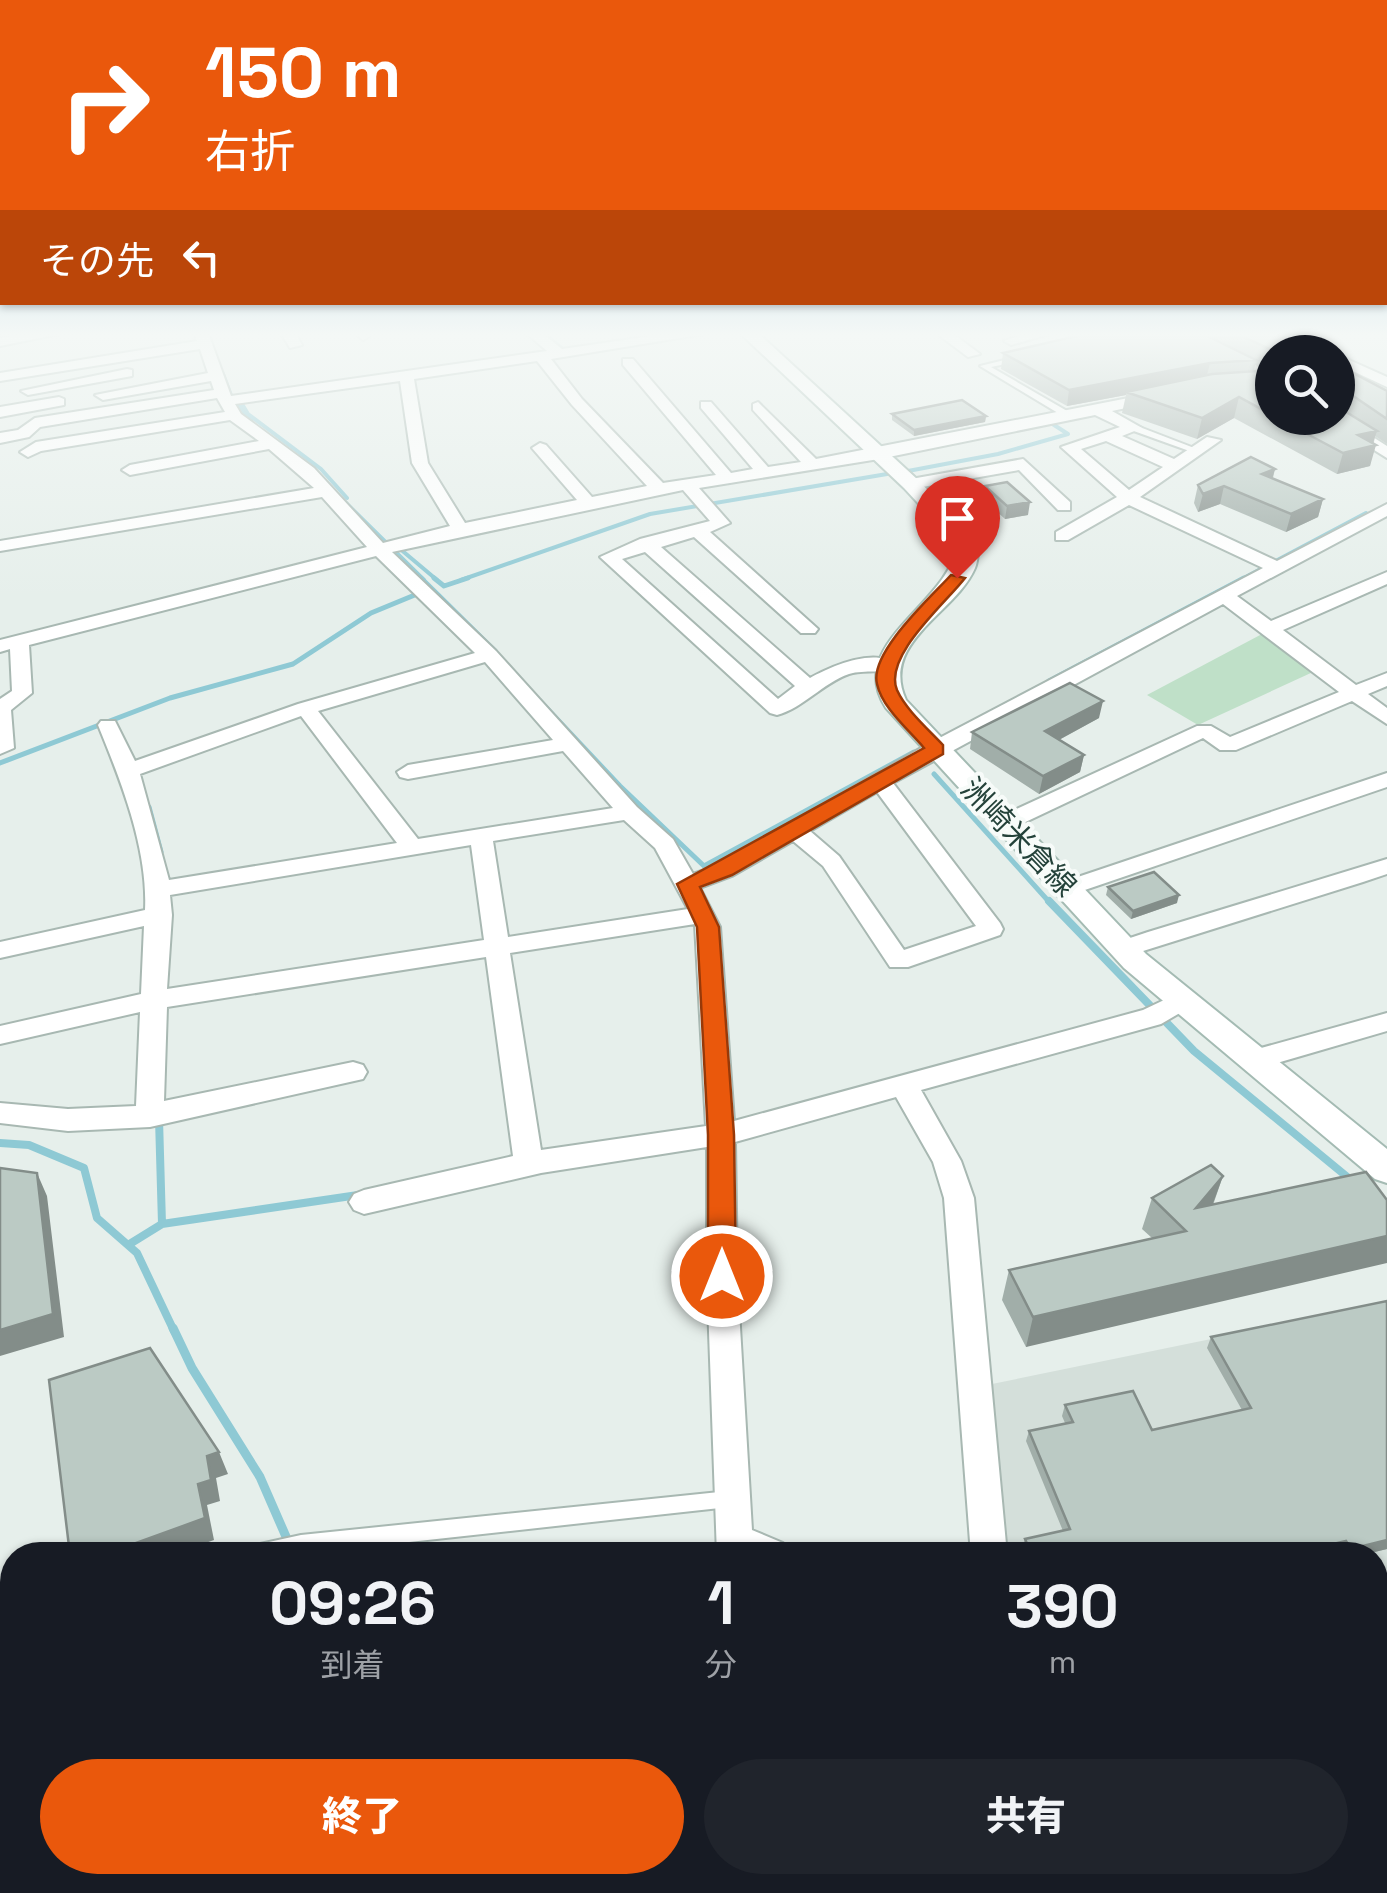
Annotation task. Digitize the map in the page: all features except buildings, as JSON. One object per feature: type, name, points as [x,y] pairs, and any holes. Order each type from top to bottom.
[{"type":"main road","points":[[844,421],[968,544],[968,556],[957,578],[887,664]]},
{"type":"main road","name":"洲崎米倉線","points":[[887,664],[886,686],[928,754],[1005,822],[1068,888],[1124,949],[1164,1010],[1253,1060],[1387,1169]]},
{"type":"street","points":[[0,438],[23,434],[35,423],[50,421]]},
{"type":"street","points":[[28,452],[144,421]]},
{"type":"street","points":[[249,421],[385,545],[628,812],[665,844],[703,915],[708,927],[721,1135],[722,1276],[734,1542]]},
{"type":"street","points":[[413,421],[420,462],[460,529]]},
{"type":"street","points":[[595,421],[659,490]]},
{"type":"street","points":[[679,421],[728,478]]},
{"type":"street","points":[[720,421],[765,473]]},
{"type":"street","points":[[772,421],[814,465]]},
{"type":"street","points":[[4,748],[0,708],[22,694],[10,643],[385,545],[659,490],[1048,421]]},
{"type":"street","points":[[1121,421],[1134,428]]},
{"type":"street","points":[[1134,428],[1070,447],[1128,498],[1272,565]]},
{"type":"street","points":[[1355,433],[1387,453]]},
{"type":"street","points":[[1108,436],[1175,466]]},
{"type":"street","points":[[130,470],[271,444]]},
{"type":"street","points":[[1062,536],[1206,446]]},
{"type":"street","points":[[540,448],[588,504]]},
{"type":"street","points":[[911,484],[1023,464],[1064,506]]},
{"type":"street","points":[[688,485],[720,523],[609,558],[777,710],[807,686],[843,667],[861,662],[887,664]]},
{"type":"street","points":[[0,546],[328,492]]},
{"type":"street","points":[[688,884],[724,870],[928,754],[1225,596],[1272,565],[1387,509]]},
{"type":"street","points":[[696,530],[808,629]]},
{"type":"street","points":[[646,544],[807,686]]},
{"type":"street","points":[[1269,629],[1387,577]]},
{"type":"street","points":[[1225,596],[1387,718]]},
{"type":"street","points":[[134,769],[305,708],[489,655]]},
{"type":"street","points":[[1005,822],[1204,730],[1228,745],[1387,679]]},
{"type":"street","points":[[305,708],[412,848]]},
{"type":"street","points":[[108,724],[134,769],[165,888],[160,915],[156,1114]]},
{"type":"street","points":[[408,772],[568,744]]},
{"type":"street","points":[[1068,888],[1387,780]]},
{"type":"street","points":[[796,830],[832,861],[899,961],[991,929],[882,783]]},
{"type":"street","points":[[165,888],[628,812]]},
{"type":"street","points":[[481,836],[528,1161]]},
{"type":"street","points":[[1124,949],[1212,917],[1272,905],[1387,866]]},
{"type":"street","points":[[0,950],[160,915]]},
{"type":"street","points":[[0,1035],[160,999],[703,915]]},
{"type":"street","points":[[364,1202],[528,1161],[721,1135],[1164,1010]]},
{"type":"street","points":[[1253,1060],[1387,1022]]},
{"type":"street","points":[[0,1113],[68,1120],[156,1114],[353,1072]]},
{"type":"street","points":[[904,1086],[947,1161],[959,1198],[988,1542]]},
{"type":"lane","points":[[1134,428],[1206,446]]},
{"type":"lane","points":[[320,1542],[731,1499]]},
{"type":"shaded area","points":[[1387,1303],[1387,1542],[1005,1542],[992,1384]]},
{"type":"green space","points":[[1262,634],[1313,672],[1198,725],[1147,695]]},
{"type":"waterway","points":[[251,421],[255,426]]},
{"type":"waterway","points":[[258,421],[321,469],[347,498]]},
{"type":"waterway","points":[[908,471],[998,454],[1068,434],[1051,423]]},
{"type":"waterway","points":[[461,580],[650,514],[887,474]]},
{"type":"waterway","points":[[341,498],[424,580]]},
{"type":"waterway","points":[[1240,580],[1366,513]]},
{"type":"waterway","points":[[399,548],[437,580]]},
{"type":"waterway","points":[[421,578],[495,651]]},
{"type":"waterway","points":[[434,578],[444,586],[468,578]]},
{"type":"waterway","points":[[1049,681],[1244,578]]},
{"type":"waterway","points":[[0,763],[170,698],[293,664],[371,613],[422,592]]},
{"type":"waterway","points":[[540,701],[620,786],[704,866],[914,752]]},
{"type":"waterway","points":[[934,774],[1051,904]]},
{"type":"waterway","points":[[149,807],[161,852]]},
{"type":"waterway","points":[[1049,901],[1194,1051],[1351,1180]]},
{"type":"waterway","points":[[159,1119],[162,1224]]},
{"type":"waterway","points":[[0,1143],[29,1145],[84,1168],[97,1218],[137,1253],[174,1331]]},
{"type":"waterway","points":[[162,1224],[358,1195]]},
{"type":"waterway","points":[[128,1245],[162,1224]]},
{"type":"waterway","points":[[173,1328],[192,1368],[260,1477],[288,1542]]},
{"type":"route","points":[[722,1276],[721,1135],[708,927],[688,884],[724,870],[936,750],[895,703],[886,686],[885,669],[894,651],[957,578]]}]
